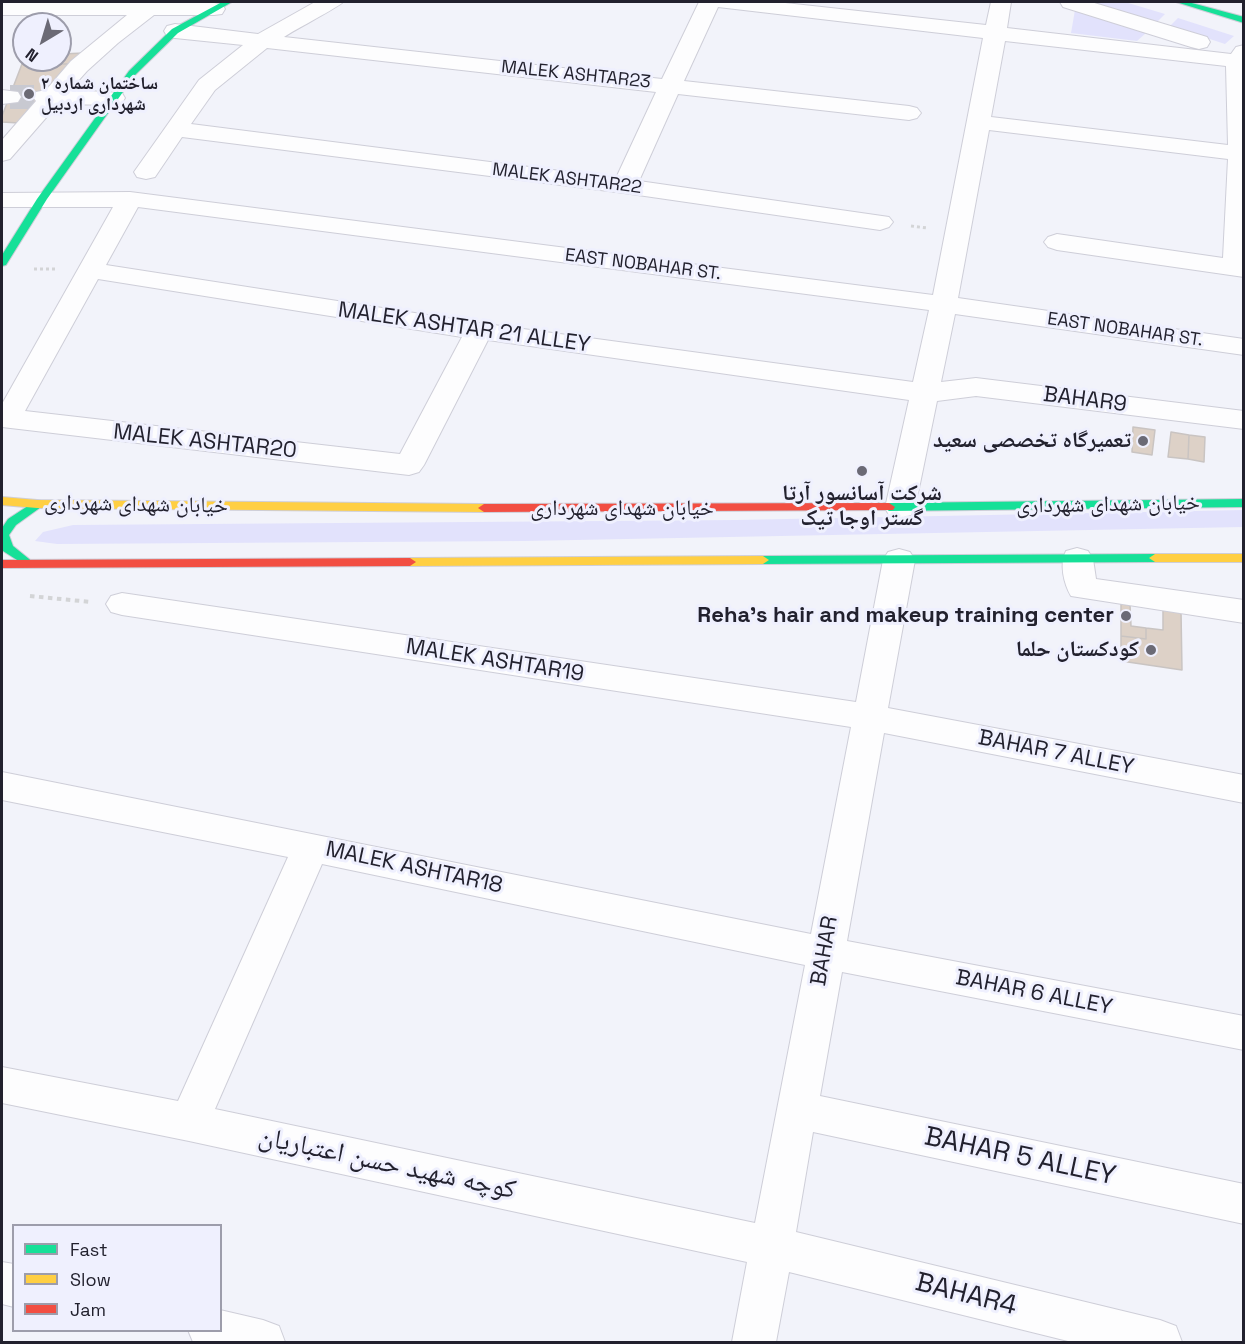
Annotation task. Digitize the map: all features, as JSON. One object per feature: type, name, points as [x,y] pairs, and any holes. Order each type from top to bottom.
[{"type":"main road","points":[[1180,2],[1244,20]]},
{"type":"main road","points":[[2,263],[42,199],[132,73],[175,31],[221,5]]},
{"type":"main road","name":"خیابان شهدای شهرداری","points":[[2,501],[37,504],[390,509],[900,508],[1244,503]]},
{"type":"main road","points":[[28,563],[7,548],[3,535],[12,522],[37,504]]},
{"type":"main road","points":[[2,564],[1244,558]]},
{"type":"street","points":[[146,172],[207,85],[262,41],[309,12],[332,2]]},
{"type":"street","points":[[624,186],[709,2]]},
{"type":"street","points":[[725,2],[994,32],[1241,56]]},
{"type":"street","points":[[900,508],[944,304],[1001,2]]},
{"type":"street","points":[[1071,2],[1241,56]]},
{"type":"street","points":[[2,9],[100,5],[149,9],[221,5]]},
{"type":"street","points":[[2,154],[48,97],[79,66],[110,38],[149,9]]},
{"type":"street","name":"MALEK ASHTAR23","points":[[175,31],[909,113]]},
{"type":"street","points":[[1057,242],[1240,269],[1241,56]]},
{"type":"street","points":[[48,97],[114,98]]},
{"type":"street","points":[[977,122],[1242,154]]},
{"type":"street","name":"MALEK ASHTAR22","points":[[176,129],[624,186],[880,222]]},
{"type":"street","points":[[4,419],[130,199]]},
{"type":"street","name":"EAST NOBAHAR ST.","points":[[2,200],[130,199],[944,304],[1244,347]]},
{"type":"street","name":"MALEK ASHTAR 21 ALLEY","points":[[90,270],[479,331],[926,393]]},
{"type":"street","name":"MALEK ASHTAR20","points":[[4,419],[410,465],[479,331]]},
{"type":"street","name":"BAHAR9","points":[[926,393],[976,387],[1244,420]]},
{"type":"street","points":[[1077,559],[1082,588],[1244,612]]},
{"type":"street","name":"BAHAR","points":[[754,1342],[899,560]]},
{"type":"street","name":"MALEK ASHTAR19","points":[[122,604],[869,717]]},
{"type":"street","name":"BAHAR 7 ALLEY","points":[[869,717],[1244,789]]},
{"type":"street","name":"MALEK ASHTAR18","points":[[2,786],[825,953]]},
{"type":"street","points":[[189,1122],[311,847]]},
{"type":"street","name":"BAHAR 6 ALLEY","points":[[825,953],[1244,1033]]},
{"type":"street","name":"کوچه شهید حسن اعتباریان","points":[[2,1085],[189,1122],[772,1246]]},
{"type":"street","name":"BAHAR 5 ALLEY","points":[[796,1110],[1244,1204]]},
{"type":"street","name":"BAHAR4","points":[[772,1246],[1160,1342]]},
{"type":"street","points":[[219,1332],[263,1342]]},
{"type":"path","points":[[880,222],[957,233]]},
{"type":"path","points":[[24,268],[90,270]]},
{"type":"path","points":[[28,596],[122,604]]},
{"type":"shaded area","points":[[1092,2],[1125,2],[1165,14],[1157,22]]},
{"type":"shaded area","points":[[1075,10],[1146,33],[1137,41],[1071,33]]},
{"type":"shaded area","points":[[1178,18],[1234,36],[1225,44],[1170,26]]},
{"type":"shaded area","points":[[1244,510],[1243,527],[524,541],[57,544],[35,541],[43,532],[73,525],[736,520]]},
{"type":"building","points":[[85,53],[77,64],[72,64],[72,54]]},
{"type":"building","name":"ساختمان شماره ۲ شهرداری اردبیل","points":[[19,72],[69,72],[19,123],[2,122],[2,116]]},
{"type":"building","name":"تعمیرگاه تخصصی سعید","points":[[1133,427],[1155,430],[1152,455],[1132,452]]},
{"type":"building","points":[[1171,432],[1189,435],[1188,459],[1168,457]]},
{"type":"building","points":[[1189,435],[1205,437],[1204,462],[1188,459]]},
{"type":"building","name":"Reha's hair and makeup training center","points":[[1121,604],[1130,605],[1131,626],[1146,628],[1146,639],[1121,636]]},
{"type":"building","name":"کودکستان حلما","points":[[1163,609],[1181,611],[1182,670],[1121,661],[1121,636],[1146,639],[1146,628],[1163,630]]},
{"type":"tunnel","points":[[10,97],[44,97]]},
{"type":"traffic: fast","points":[[2,263],[42,199],[132,73],[175,31],[228,2]]},
{"type":"traffic: fast","points":[[1180,2],[1244,20]]},
{"type":"traffic: fast","points":[[889,507],[1244,503]]},
{"type":"traffic: fast","points":[[28,563],[7,548],[3,535],[12,522],[37,504]]},
{"type":"traffic: fast","points":[[763,560],[1155,558]]},
{"type":"traffic: slow","points":[[2,501],[37,504],[484,508]]},
{"type":"traffic: slow","points":[[1155,558],[1244,558]]},
{"type":"traffic: slow","points":[[410,562],[763,560]]},
{"type":"traffic: jam","points":[[484,508],[889,507]]},
{"type":"traffic: jam","points":[[2,564],[410,562]]},
{"type":"place","name":"ساختمان شماره ۲ شهرداری اردبیل","points":[[29,94]]},
{"type":"place","name":"تعمیرگاه تخصصی سعید","points":[[1143,441]]},
{"type":"place","name":"شرکت آسانسور آرتا گستر اوجا تیک","points":[[862,471]]},
{"type":"place","name":"Reha's hair and makeup training center","points":[[1126,616]]},
{"type":"place","name":"کودکستان حلما","points":[[1151,650]]}]
